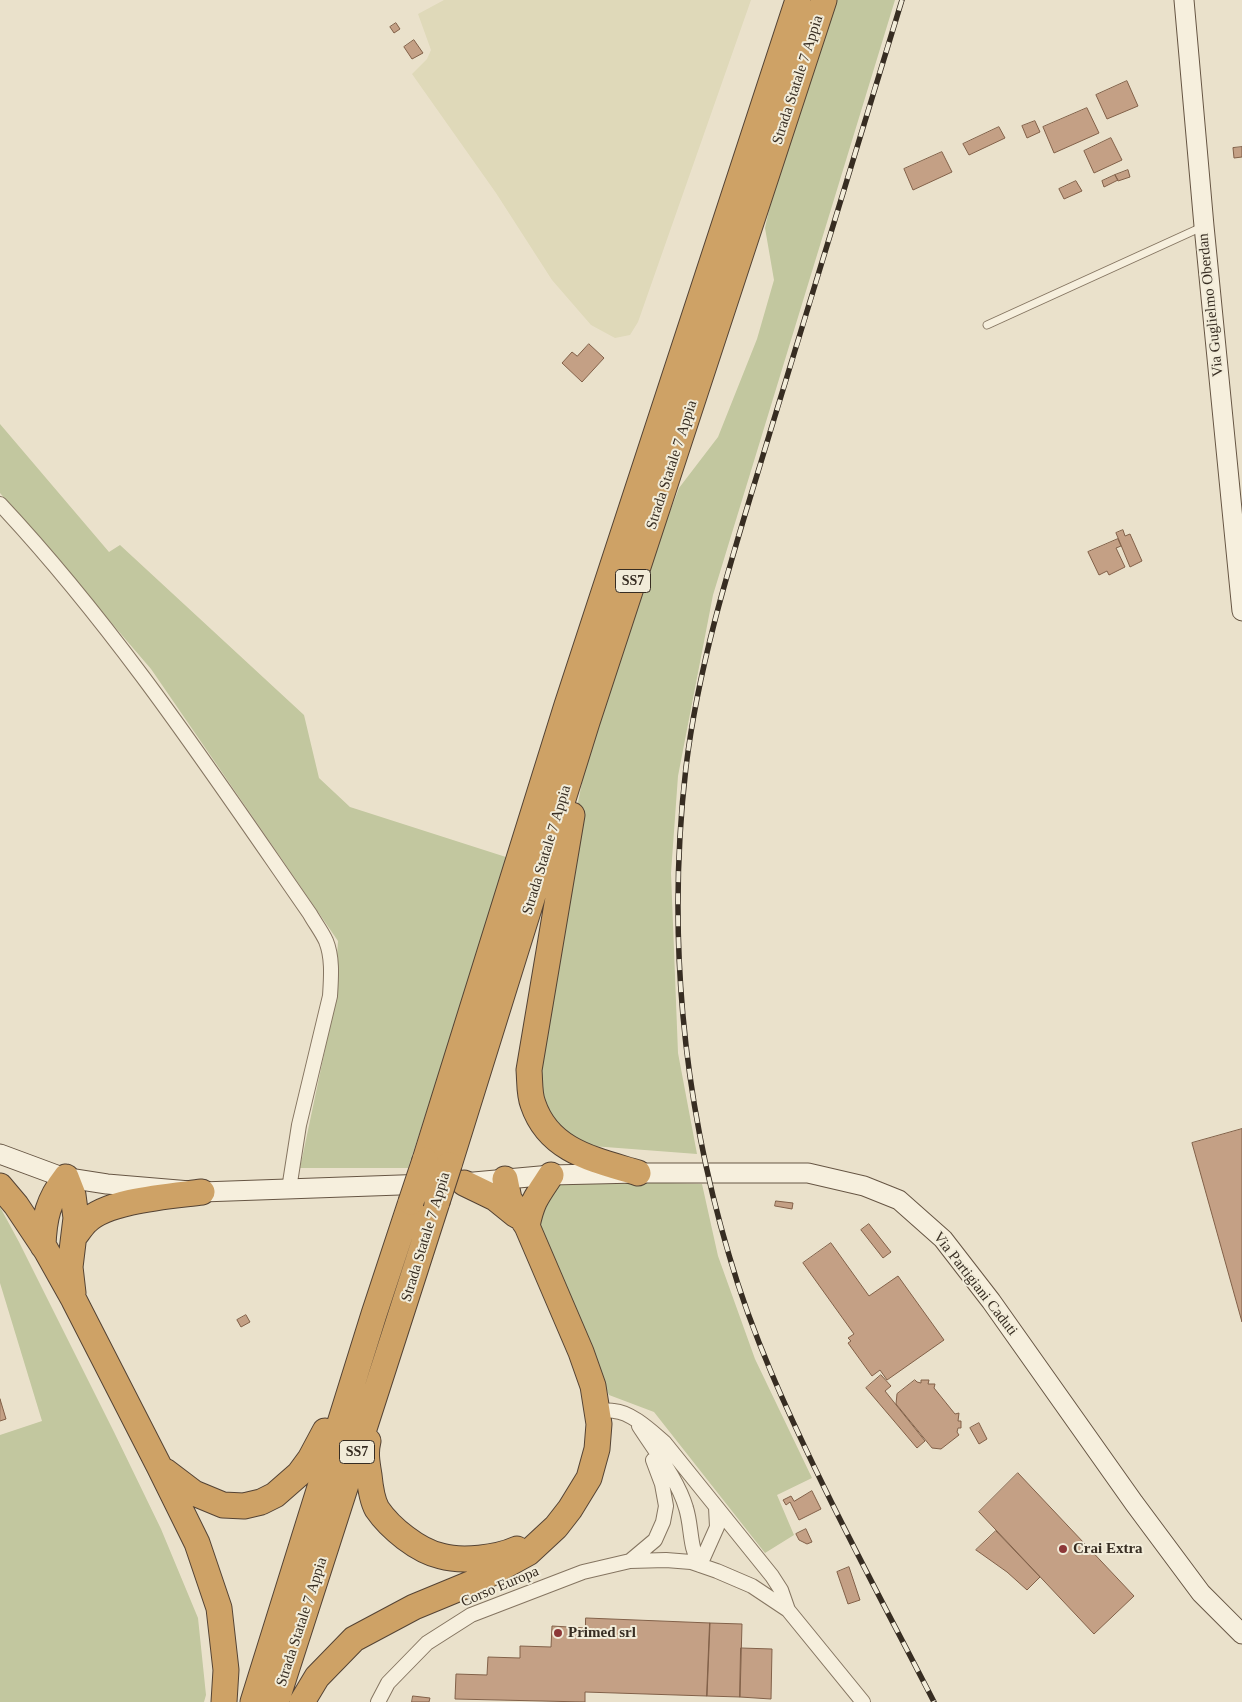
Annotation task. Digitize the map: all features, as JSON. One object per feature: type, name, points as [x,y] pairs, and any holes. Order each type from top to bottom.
[{"type":"highway","name":"Strada Statale 7 Appia","points":[[276,1702],[406,1304],[437,1202],[570,696],[798,0]]},
{"type":"highway","name":"Strada Statale 7 Appia","points":[[253,1702],[374,1314],[411,1202],[446,1169],[587,722],[824,0]]},
{"type":"highway","points":[[587,722],[529,1070],[532,1104],[544,1126],[562,1145],[586,1156],[638,1172]]},
{"type":"highway","points":[[446,1169],[495,1198],[527,1226]]},
{"type":"highway","points":[[527,1226],[530,1208],[536,1195],[551,1176]]},
{"type":"highway","points":[[43,1246],[47,1209],[57,1188],[66,1177],[73,1195],[76,1218],[70,1267],[74,1300]]},
{"type":"highway","points":[[302,1702],[317,1677],[354,1639],[414,1607],[477,1581],[528,1553],[556,1527],[570,1509],[589,1478],[597,1449],[599,1424],[594,1386],[527,1226],[509,1199],[510,1179]]},
{"type":"highway","points":[[0,1186],[16,1205],[43,1246],[74,1300],[197,1543],[220,1608],[226,1670],[224,1702]]},
{"type":"highway","points":[[74,1237],[87,1221],[104,1210],[137,1201],[202,1192]]},
{"type":"highway","points":[[406,1304],[373,1419],[365,1454],[376,1508],[393,1528],[416,1545],[441,1556],[477,1558],[510,1552],[547,1536]]},
{"type":"highway","points":[[159,1466],[194,1493],[223,1505],[244,1506],[261,1502],[275,1495],[300,1474],[326,1430],[358,1337],[374,1314]]},
{"type":"main road","name":"Via Guglielmo Oberdan","points":[[1184,0],[1242,611]]},
{"type":"main road","name":"Via Partigiani Caduti","points":[[0,1154],[18,1162],[66,1177],[107,1184],[202,1192],[289,1189],[446,1169],[510,1179],[638,1172],[808,1172],[864,1186],[899,1200],[943,1239],[991,1301],[1134,1503],[1201,1593],[1242,1634]]},
{"type":"street","points":[[0,504],[71,585],[120,646],[185,734],[304,906],[326,942],[330,960],[330,996],[299,1125],[289,1189]]},
{"type":"street","points":[[598,1411],[615,1410],[628,1415],[637,1423],[675,1484],[686,1508],[692,1546],[700,1565]]},
{"type":"street","points":[[637,1423],[645,1426],[664,1442],[772,1576],[781,1590],[788,1610],[863,1702]]},
{"type":"street","points":[[630,1561],[655,1540],[663,1522],[666,1506],[662,1484],[637,1423]]},
{"type":"street","points":[[700,1565],[717,1527],[716,1507]]},
{"type":"street","name":"Corso Europa","points":[[378,1702],[388,1683],[427,1643],[471,1615],[583,1572],[630,1561],[666,1560],[691,1562],[752,1586],[788,1610]]},
{"type":"lane","points":[[987,325],[1204,226]]},
{"type":"shaded area","points":[[444,0],[751,0],[638,322],[630,335],[615,338],[591,325],[552,280],[496,193],[412,74],[427,59],[431,50],[418,14]]},
{"type":"green space","points":[[828,0],[895,0],[713,595],[678,776],[671,873],[678,1053],[697,1154],[579,1145],[553,1124],[536,1092],[573,827],[592,733],[632,610],[679,488],[718,437],[757,339],[774,280],[765,228],[792,108]]},
{"type":"green space","points":[[0,424],[109,552],[120,545],[304,715],[319,778],[350,807],[509,858],[408,1168],[300,1168],[334,1007],[338,941],[151,669],[0,493]]},
{"type":"green space","points":[[559,1180],[702,1184],[718,1256],[755,1359],[812,1478],[777,1495],[794,1535],[765,1553],[654,1412],[609,1395],[534,1217]]},
{"type":"green space","points":[[0,1207],[161,1529],[198,1618],[206,1695],[204,1702],[0,1702],[0,1435],[42,1421],[0,1283]]},
{"type":"building","points":[[396,23],[400,29],[394,33],[390,27]]},
{"type":"building","points":[[414,40],[423,53],[412,59],[404,47]]},
{"type":"building","points":[[1127,81],[1138,106],[1107,119],[1096,95]]},
{"type":"building","points":[[1087,108],[1099,133],[1054,153],[1043,127]]},
{"type":"building","points":[[1035,121],[1040,132],[1027,138],[1022,126]]},
{"type":"building","points":[[999,127],[1005,138],[969,155],[963,144]]},
{"type":"building","points":[[1111,138],[1122,160],[1094,173],[1084,151]]},
{"type":"building","points":[[1242,147],[1242,157],[1234,158],[1233,148]]},
{"type":"building","points":[[942,152],[952,172],[913,190],[904,169]]},
{"type":"building","points":[[1128,170],[1130,177],[1118,181],[1115,175]]},
{"type":"building","points":[[1115,175],[1118,180],[1104,187],[1102,181]]},
{"type":"building","points":[[1076,181],[1082,191],[1064,199],[1059,189]]},
{"type":"building","points":[[589,344],[604,358],[582,382],[562,363],[572,352],[577,356]]},
{"type":"building","points":[[1123,530],[1125,536],[1130,534],[1142,561],[1130,567],[1116,533]]},
{"type":"building","points":[[1118,539],[1121,546],[1116,548],[1125,567],[1109,575],[1107,571],[1099,575],[1088,552]]},
{"type":"building","points":[[1242,1129],[1242,1322],[1192,1143]]},
{"type":"building","points":[[776,1201],[793,1203],[792,1209],[775,1206]]},
{"type":"building","points":[[869,1224],[891,1252],[883,1258],[861,1230]]},
{"type":"building","points":[[831,1243],[869,1296],[898,1276],[944,1340],[887,1380],[880,1370],[872,1376],[848,1343],[851,1341],[848,1338],[854,1334],[803,1263]]},
{"type":"building","points":[[246,1315],[250,1322],[241,1327],[237,1320]]},
{"type":"building","points":[[881,1375],[891,1386],[885,1391],[925,1441],[917,1448],[866,1388]]},
{"type":"building","points":[[915,1380],[921,1383],[921,1380],[929,1380],[928,1384],[935,1384],[934,1388],[955,1414],[959,1413],[958,1421],[961,1421],[961,1428],[958,1428],[957,1432],[959,1435],[941,1449],[932,1448],[896,1404],[897,1394]]},
{"type":"building","points":[[0,1399],[6,1419],[0,1421]]},
{"type":"building","points":[[979,1423],[987,1439],[979,1444],[970,1428]]},
{"type":"building","points":[[1018,1473],[1134,1596],[1094,1634],[979,1512]]},
{"type":"building","points":[[812,1491],[821,1509],[799,1520],[790,1502],[786,1505],[783,1500],[791,1496],[794,1501]]},
{"type":"building","points":[[806,1529],[812,1542],[807,1544],[799,1540],[796,1534]]},
{"type":"building","points":[[996,1531],[1040,1577],[1027,1590],[1007,1572],[976,1550]]},
{"type":"building","points":[[849,1567],[860,1600],[848,1604],[837,1572]]},
{"type":"building","points":[[586,1618],[710,1623],[707,1696],[585,1692],[585,1702],[455,1699],[456,1674],[487,1675],[488,1657],[520,1658],[520,1646],[551,1647],[552,1626],[585,1628]]},
{"type":"building","points":[[710,1623],[742,1624],[740,1697],[707,1696]]},
{"type":"building","points":[[741,1648],[772,1649],[771,1699],[740,1697]]},
{"type":"building","points":[[413,1696],[430,1698],[429,1702],[412,1702]]},
{"type":"railway","points":[[902,0],[746,512],[710,639],[692,724],[686,767],[680,829],[678,890],[679,952],[683,1013],[700,1135],[713,1195],[738,1285],[759,1344],[797,1430],[851,1541],[934,1702]]},
{"type":"place","name":"Crai Extra","points":[[1063,1549]]},
{"type":"place","name":"Primed srl","points":[[558,1633]]}]
